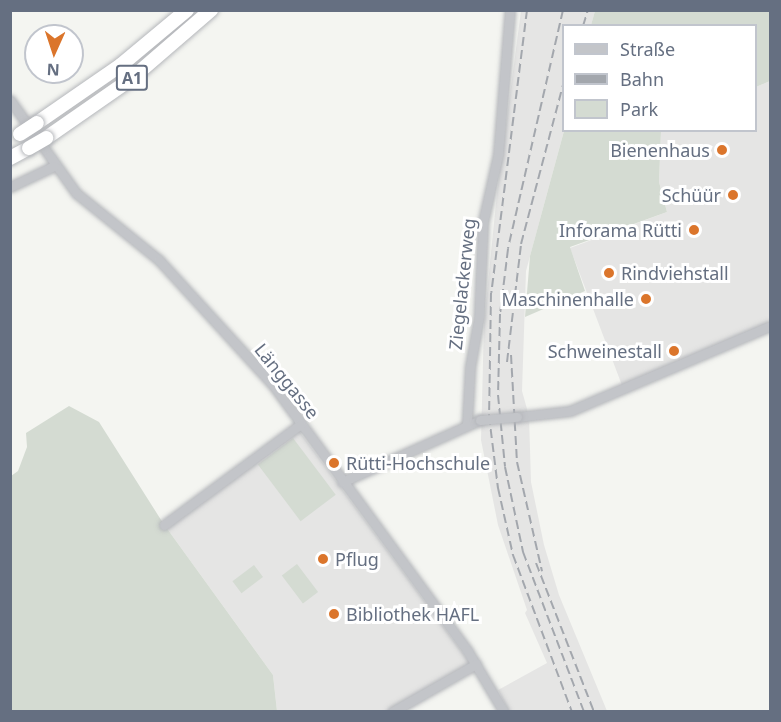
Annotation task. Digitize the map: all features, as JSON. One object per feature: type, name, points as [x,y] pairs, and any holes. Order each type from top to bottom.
[{"type":"highway","name":"A1","points":[[15,137],[122,65],[187,10]]},
{"type":"highway","name":"A1","points":[[10,158],[46,138],[131,78],[211,10]]},
{"type":"street","name":"Ziegelackerweg","points":[[467,423],[470,367],[479,317],[483,222],[498,155],[510,10]]},
{"type":"street","name":"Länggasse","points":[[10,100],[54,166],[90,207],[167,268],[273,385],[476,664],[504,711]]},
{"type":"street","points":[[10,188],[54,166]]},
{"type":"street","points":[[342,482],[424,448],[467,423],[570,411],[771,326]]},
{"type":"street","points":[[164,525],[301,424]]},
{"type":"street","points":[[392,711],[476,664]]},
{"type":"shaded area","points":[[521,11],[595,11],[591,24],[562,24],[564,132],[526,271],[522,391],[529,416],[531,482],[544,545],[559,595],[607,711],[509,711],[498,690],[547,663],[525,613],[527,610],[498,525],[481,440],[484,324],[497,193]]},
{"type":"shaded area","name":"Inforama Rütti","points":[[770,81],[770,326],[623,388],[570,248],[667,212],[659,182],[661,132],[757,132],[757,87]]},
{"type":"shaded area","points":[[299,431],[470,663],[388,711],[277,711],[273,675],[163,523]]},
{"type":"green space","points":[[595,11],[770,11],[770,81],[757,87],[757,24],[591,24]]},
{"type":"green space","points":[[564,132],[661,132],[659,182],[667,212],[570,247],[585,291],[525,317],[530,256]]},
{"type":"green space","points":[[69,406],[99,422],[163,523],[273,675],[277,711],[11,712],[11,476],[18,471],[27,447],[26,433]]},
{"type":"green space","points":[[293,438],[336,495],[301,521],[258,464]]},
{"type":"green space","points":[[297,564],[318,592],[303,603],[282,575]]},
{"type":"green space","points":[[254,565],[263,577],[241,593],[232,581]]},
{"type":"railway","points":[[527,10],[491,293],[489,416],[498,488],[513,555],[572,712]]},
{"type":"railway","points":[[563,10],[508,249],[500,314],[498,395],[505,467],[523,552],[584,712]]},
{"type":"railway","points":[[584,24],[588,10]]},
{"type":"railway","points":[[507,362],[521,244],[562,89]]},
{"type":"railway","points":[[511,355],[517,462],[542,571]]},
{"type":"railway","points":[[536,563],[594,712]]},
{"type":"place","name":"Bienenhaus","points":[[722,150]]},
{"type":"place","name":"Schüür","points":[[733,195]]},
{"type":"place","name":"Inforama Rütti","points":[[694,230]]},
{"type":"place","name":"Rindviehstall","points":[[609,273]]},
{"type":"place","name":"Maschinenhalle","points":[[646,299]]},
{"type":"place","name":"Schweinestall","points":[[674,351]]},
{"type":"place","name":"Rütti-Hochschule","points":[[334,463]]},
{"type":"place","name":"Pflug","points":[[323,559]]},
{"type":"place","name":"Bibliothek HAFL","points":[[334,614]]}]
